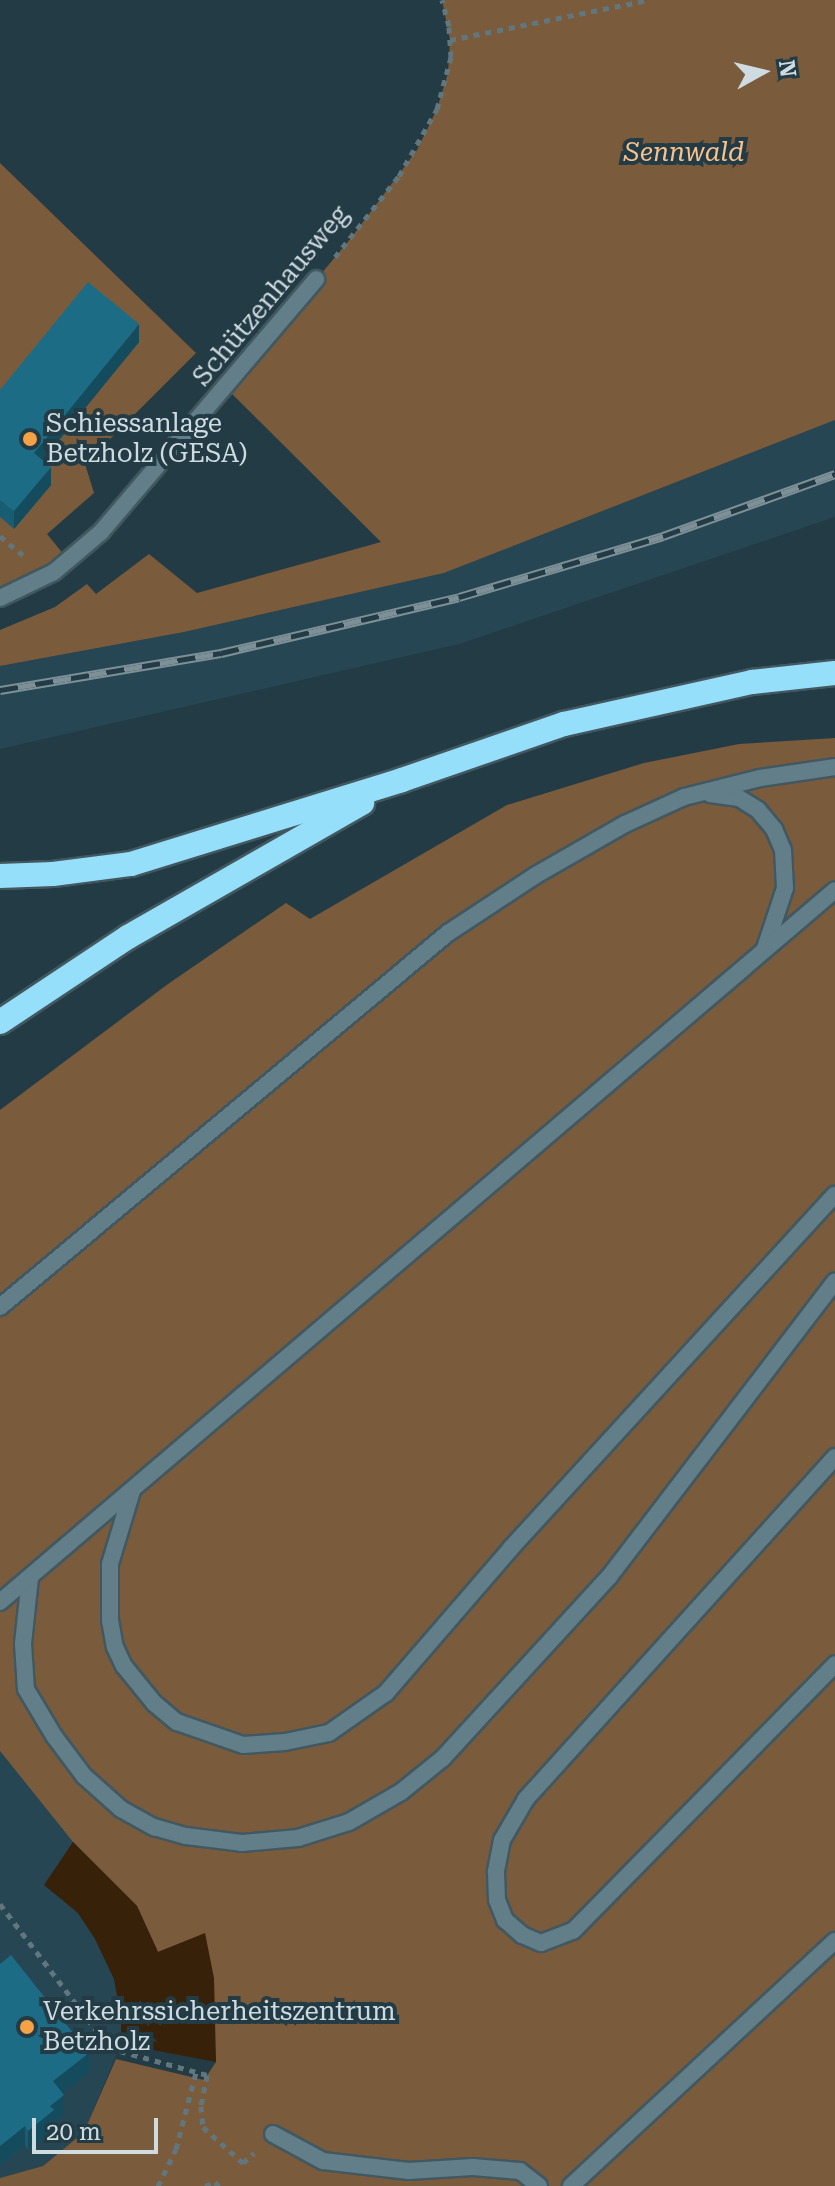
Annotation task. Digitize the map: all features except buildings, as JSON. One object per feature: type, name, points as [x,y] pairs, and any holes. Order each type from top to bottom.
[{"type":"highway","points":[[0,876],[53,874],[131,864],[402,780],[550,728],[644,704],[752,682],[835,673]]},
{"type":"highway","points":[[0,1022],[128,937],[402,780]]},
{"type":"lane","name":"Schützenhausweg","points":[[0,598],[54,572],[101,532],[316,279]]},
{"type":"lane","points":[[0,1307],[448,933],[573,853],[684,797],[760,778],[835,767]]},
{"type":"lane","points":[[684,797],[717,794],[739,798],[758,810],[774,829],[783,850],[785,888],[765,949]]},
{"type":"lane","points":[[0,1602],[835,890]]},
{"type":"lane","points":[[132,1491],[110,1564],[110,1620],[115,1647],[124,1666],[154,1703],[177,1722],[243,1745],[285,1742],[329,1733],[386,1693],[511,1548],[835,1195]]},
{"type":"lane","points":[[30,1578],[23,1644],[26,1689],[54,1736],[84,1776],[121,1809],[154,1827],[186,1836],[242,1843],[298,1838],[349,1822],[401,1792],[443,1758],[609,1577],[835,1281]]},
{"type":"lane","points":[[835,1457],[526,1799],[502,1840],[496,1872],[497,1900],[505,1920],[522,1935],[541,1943],[573,1931],[835,1664]]},
{"type":"lane","points":[[571,2186],[835,1941]]},
{"type":"lane","points":[[273,2134],[323,2161],[408,2171],[473,2167],[520,2171],[539,2186]]},
{"type":"path","name":"Schützenhausweg","points":[[316,279],[417,150],[443,91],[450,40],[442,0]]},
{"type":"path","points":[[450,40],[649,0]]},
{"type":"path","points":[[0,536],[18,551]]},
{"type":"path","points":[[0,1904],[96,2030],[120,2051],[207,2075],[201,2106],[203,2127],[243,2163],[273,2134]]},
{"type":"path","points":[[158,2186],[176,2149],[196,2072]]},
{"type":"path","points":[[205,2186],[215,2182],[219,2186]]},
{"type":"shaded area","points":[[835,420],[835,517],[459,644],[0,749],[0,666],[184,632],[444,573]]},
{"type":"shaded area","points":[[0,1751],[73,1842],[45,1885],[78,1913],[95,1939],[114,1979],[121,2017],[121,2044],[84,2132],[43,2166],[0,2178]]},
{"type":"shaded area","points":[[73,1842],[137,1906],[158,1952],[205,1933],[214,1978],[216,2062],[121,2044],[121,2017],[114,1979],[95,1939],[78,1913],[44,1885]]},
{"type":"green space","name":"Sennwald","points":[[442,0],[835,0],[835,420],[444,573],[184,632],[0,666],[0,630],[55,607],[87,584],[96,594],[149,554],[197,593],[381,542],[226,388],[351,238],[417,150],[437,109],[448,73],[450,40]]},
{"type":"green space","points":[[0,163],[196,353],[85,464],[94,493],[47,534],[69,561],[0,598]]},
{"type":"green space","points":[[835,738],[835,2186],[0,2186],[0,2178],[43,2166],[84,2132],[116,2059],[204,2080],[216,2062],[205,1934],[158,1952],[137,1906],[73,1842],[0,1751],[0,1110],[168,984],[286,903],[310,919],[507,805],[644,763],[739,744]]},
{"type":"railway","points":[[0,690],[221,653],[459,597],[663,536],[835,474]]},
{"type":"place","name":"Schiessanlage Betzholz (GESA)","points":[[30,439]]},
{"type":"place","name":"Verkehrssicherheitszentrum Betzholz","points":[[27,2027]]}]
